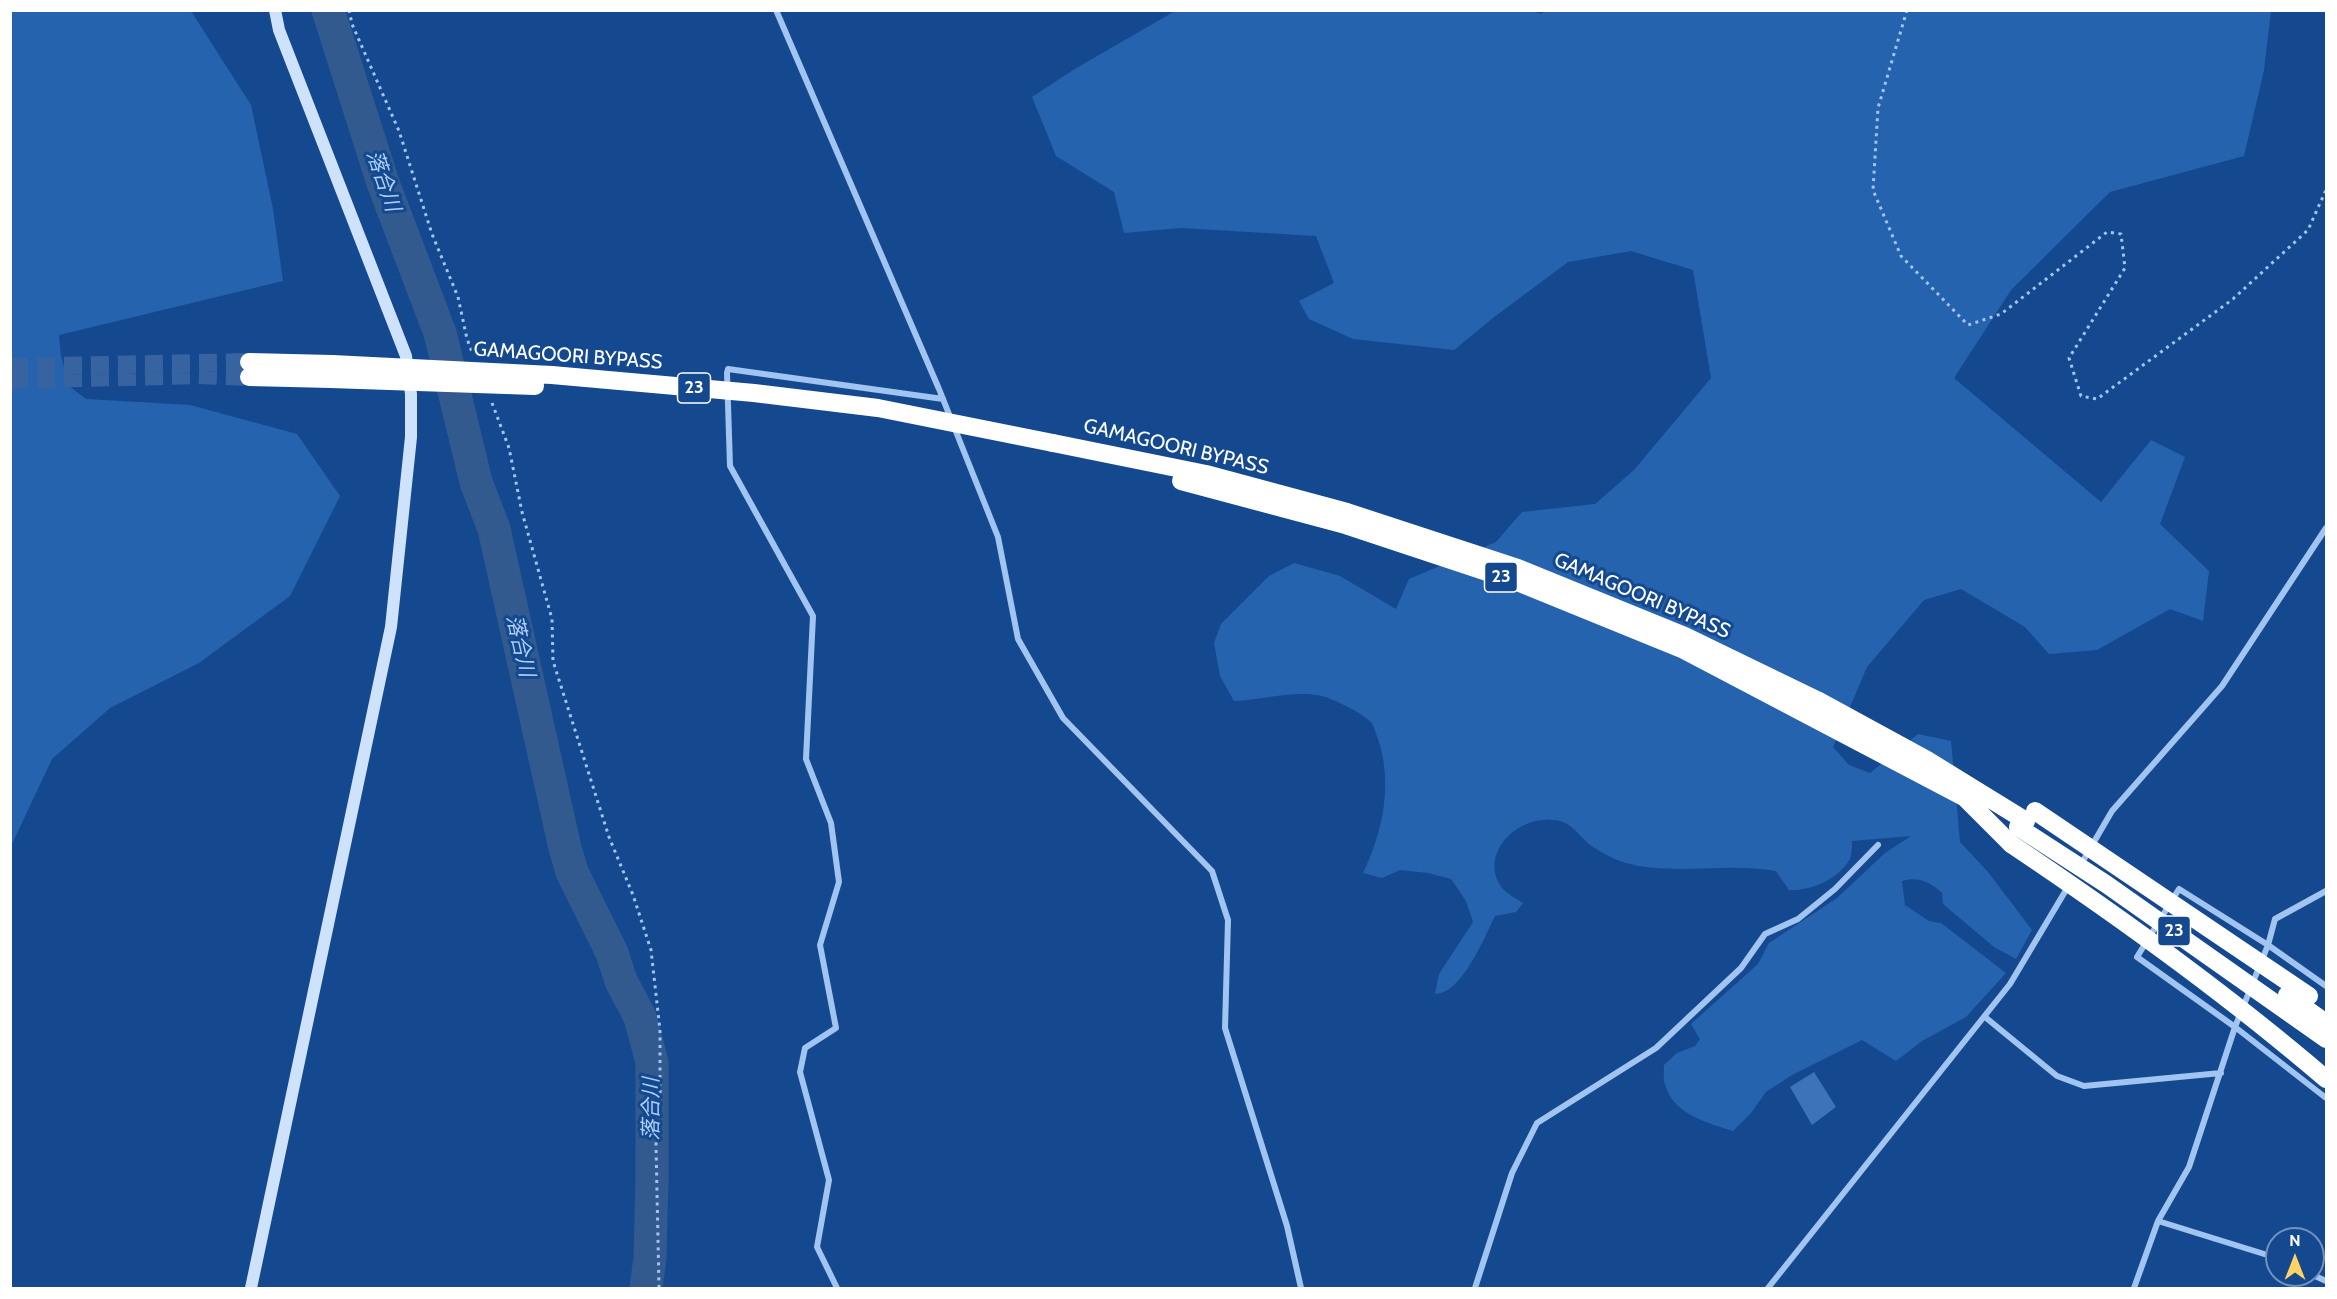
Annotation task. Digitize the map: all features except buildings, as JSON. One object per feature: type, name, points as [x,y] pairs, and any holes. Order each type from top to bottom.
[{"type":"highway","name":"GAMAGOORI BYPASS","points":[[249,369],[552,375],[754,393],[878,408],[1194,483],[1342,524],[1517,582],[1684,650],[1964,797],[2026,820]]},
{"type":"highway","name":"GAMAGOORI BYPASS","points":[[1052,448],[1206,474],[1347,512],[1518,568],[1685,636],[1817,700],[1927,760],[2026,820]]},
{"type":"highway","points":[[1964,797],[2011,844],[2114,915],[2209,986],[2326,1079]]},
{"type":"highway","points":[[2026,820],[2326,1008]]},
{"type":"highway","name":"23","points":[[2026,820],[2246,966],[2326,1023]]},
{"type":"highway","name":"23","points":[[2026,820],[2125,897],[2326,1039]]},
{"type":"street","points":[[251,1288],[391,627],[411,437],[411,393],[406,356],[279,30],[275,10]]},
{"type":"street","points":[[776,10],[943,399],[998,537],[1018,639],[1063,718],[1212,871],[1228,920],[1225,1028],[1287,1226],[1301,1288]]},
{"type":"street","points":[[837,1288],[817,1247],[829,1180],[800,1072],[805,1048],[836,1028],[820,945],[839,882],[831,823],[806,759],[813,616],[730,466],[727,373],[728,369],[943,399]]},
{"type":"street","points":[[2077,871],[2112,811],[2222,686],[2326,528]]},
{"type":"street","points":[[1475,1288],[1512,1173],[1537,1123],[1656,1048],[1741,968],[1765,934],[1798,919],[1835,889],[1878,845]]},
{"type":"street","points":[[1768,1288],[2010,984],[2071,881]]},
{"type":"street","points":[[2326,986],[2268,945],[2179,889],[2137,957],[2235,1026],[2326,1098]]},
{"type":"street","points":[[2134,1288],[2158,1221],[2189,1167],[2235,1026],[2268,945],[2275,920],[2326,891]]},
{"type":"street","points":[[1985,1017],[2057,1076],[2084,1086],[2221,1073]]},
{"type":"street","points":[[2158,1221],[2265,1254]]},
{"type":"path","points":[[349,10],[352,24],[399,131],[432,234],[459,297],[467,339],[475,361]]},
{"type":"path","points":[[1907,10],[1878,108],[1873,190],[1901,256],[1968,325],[2001,314],[2107,232],[2121,234],[2125,268],[2069,358],[2081,396],[2097,399],[2233,299],[2308,230],[2326,190]]},
{"type":"path","points":[[488,394],[509,448],[522,512],[552,619],[553,661],[609,837],[633,895],[651,950],[660,1030],[660,1102],[656,1145],[659,1288]]},
{"type":"shaded area","points":[[11,10],[191,11],[251,105],[273,209],[283,281],[59,335],[61,356],[69,386],[86,399],[190,405],[297,434],[340,496],[290,596],[199,663],[110,708],[52,759],[11,846]]},
{"type":"shaded area","points":[[1529,10],[1542,14],[1544,10],[2271,11],[2264,70],[2244,156],[2110,192],[2011,290],[1954,378],[2101,502],[2151,440],[2185,457],[2160,524],[2209,571],[2203,621],[2170,609],[2097,650],[2049,654],[2025,627],[1961,589],[1924,600],[1867,667],[1833,747],[1849,765],[1870,773],[1918,734],[1951,741],[1960,842],[1988,872],[2032,930],[2016,959],[1994,947],[1943,904],[1942,893],[1933,886],[1919,880],[1902,881],[1905,905],[1929,921],[1941,923],[2006,973],[1966,1017],[1922,1041],[1896,1061],[1862,1040],[1792,1075],[1766,1092],[1751,1113],[1733,1131],[1692,1116],[1675,1103],[1664,1082],[1664,1065],[1677,1053],[1695,1046],[1700,1039],[1691,1024],[1758,964],[1769,943],[1837,898],[1885,853],[1911,836],[1852,841],[1850,859],[1832,878],[1815,886],[1789,890],[1776,871],[1738,868],[1644,867],[1626,863],[1593,847],[1565,823],[1552,820],[1531,822],[1509,835],[1501,844],[1494,867],[1504,890],[1523,903],[1516,912],[1495,916],[1463,975],[1445,992],[1435,994],[1439,974],[1473,922],[1466,901],[1451,879],[1428,873],[1400,870],[1382,878],[1363,873],[1376,841],[1384,807],[1385,773],[1378,739],[1372,724],[1367,718],[1333,700],[1311,694],[1234,701],[1220,676],[1214,643],[1221,624],[1269,576],[1294,563],[1340,576],[1396,609],[1409,579],[1496,542],[1522,512],[1595,504],[1634,470],[1711,378],[1693,270],[1631,251],[1568,262],[1454,350],[1353,339],[1309,319],[1299,301],[1334,283],[1316,236],[1181,228],[1124,233],[1114,192],[1056,156],[1032,97],[1073,70],[1175,11]]},
{"type":"waterway","name":"落合川","points":[[328,10],[383,183],[440,333],[476,482],[494,529],[572,872],[612,953],[621,981],[640,1017],[652,1062],[650,1258],[646,1288]]},
{"type":"tunnel","points":[[10,367],[249,362]]},
{"type":"tunnel","points":[[10,380],[198,375],[249,377]]}]
